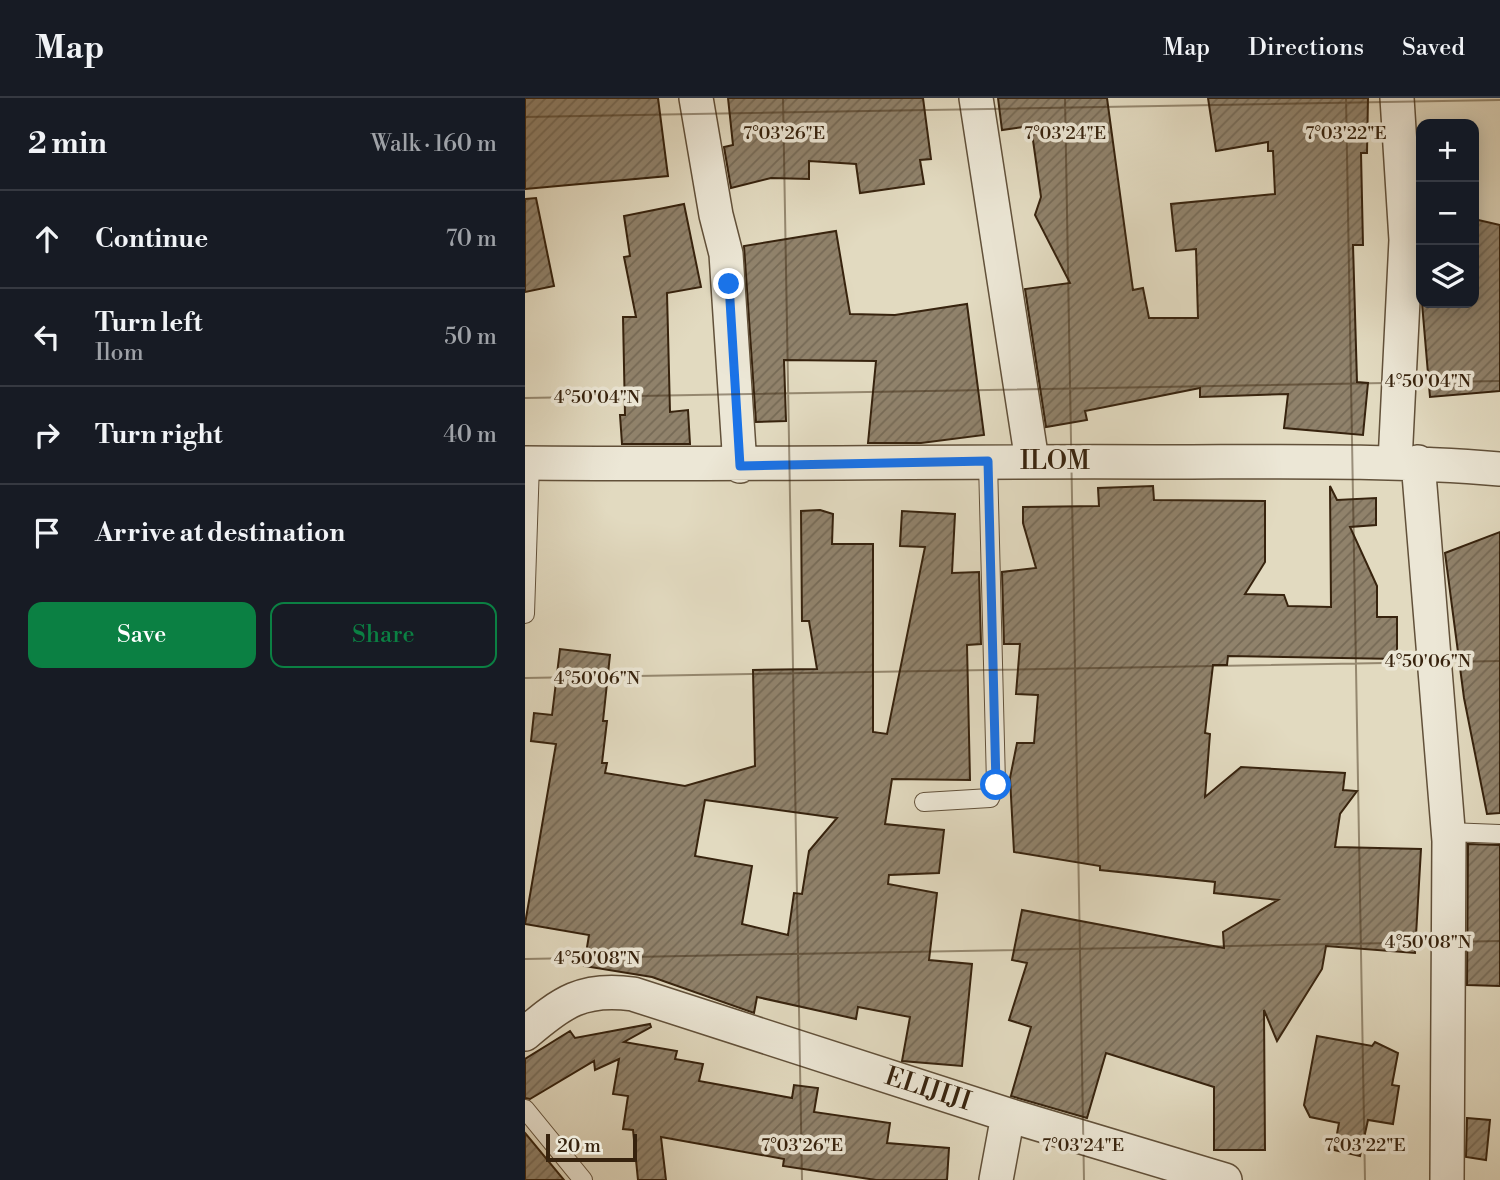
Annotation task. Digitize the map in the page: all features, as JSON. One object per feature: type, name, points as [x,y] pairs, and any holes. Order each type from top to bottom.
[{"type":"street","points":[[696,98],[716,215],[726,254],[740,466]]},
{"type":"street","points":[[976,98],[1032,461]]},
{"type":"street","points":[[1397,98],[1406,240],[1406,462],[1448,832],[1447,1180]]},
{"type":"street","name":"ILOM","points":[[527,463],[740,466],[988,461],[1406,462],[1500,469]]},
{"type":"street","name":"ELIJIJI","points":[[525,1034],[556,1008],[574,999],[605,990],[633,994],[1008,1115],[1224,1180]]},
{"type":"street","points":[[996,1180],[1008,1115]]},
{"type":"lane","points":[[924,802],[990,798],[996,785],[988,461]]},
{"type":"lane","points":[[525,614],[527,463]]},
{"type":"lane","points":[[1448,832],[1500,834]]},
{"type":"lane","points":[[525,1109],[583,1180]]},
{"type":"building","points":[[525,98],[658,98],[668,176],[525,189]]},
{"type":"building","points":[[728,98],[923,98],[931,159],[920,160],[924,184],[860,193],[856,164],[809,161],[809,179],[771,178],[731,188],[724,147],[733,145]]},
{"type":"building","points":[[998,98],[1107,98],[1133,290],[1143,288],[1149,318],[1198,318],[1196,249],[1176,251],[1171,204],[1275,194],[1273,151],[1268,151],[1268,142],[1216,151],[1208,98],[1368,98],[1367,153],[1361,153],[1363,245],[1353,245],[1357,382],[1368,383],[1363,435],[1284,428],[1288,394],[1200,397],[1200,388],[1085,411],[1087,420],[1046,427],[1025,289],[1070,283],[1035,215],[1041,197],[1031,126],[1002,130]]},
{"type":"building","points":[[536,198],[554,286],[525,292],[525,199]]},
{"type":"building","points":[[684,204],[701,287],[667,293],[670,412],[688,410],[690,444],[622,444],[620,415],[625,415],[623,317],[636,317],[624,257],[630,256],[624,216]]},
{"type":"building","points":[[1479,220],[1500,225],[1500,391],[1430,397],[1422,308],[1479,308]]},
{"type":"building","points":[[836,231],[850,314],[895,315],[967,304],[984,435],[921,443],[868,443],[876,361],[784,360],[786,421],[756,422],[744,246]]},
{"type":"building","points":[[1153,486],[1154,500],[1265,501],[1265,562],[1245,594],[1284,595],[1288,606],[1331,607],[1330,486],[1337,500],[1376,498],[1376,525],[1350,527],[1377,586],[1377,617],[1397,617],[1397,659],[1228,656],[1227,665],[1213,665],[1205,733],[1210,734],[1205,797],[1241,767],[1345,773],[1343,790],[1357,791],[1340,814],[1335,847],[1421,849],[1415,953],[1326,946],[1322,969],[1277,1041],[1264,1010],[1265,1150],[1214,1150],[1214,1087],[1106,1053],[1087,1118],[1011,1096],[1031,1027],[1009,1020],[1027,963],[1012,960],[1022,910],[1224,948],[1223,932],[1278,900],[1214,893],[1215,882],[1100,870],[1100,866],[1014,852],[1010,778],[1017,743],[1034,743],[1038,695],[1016,694],[1020,644],[1004,644],[1002,572],[1036,568],[1023,523],[1023,507],[1099,506],[1098,488]]},
{"type":"building","points":[[820,510],[833,514],[832,544],[873,544],[873,732],[887,734],[925,547],[900,546],[902,511],[955,514],[952,573],[979,572],[981,644],[967,645],[970,780],[892,779],[885,824],[944,830],[939,873],[889,875],[888,884],[937,893],[929,960],[972,964],[962,1066],[902,1061],[910,1017],[858,1007],[856,1019],[757,997],[754,1013],[652,977],[584,966],[589,935],[525,924],[556,744],[531,741],[534,713],[552,715],[560,649],[610,655],[603,721],[607,721],[602,763],[607,763],[605,773],[685,786],[755,766],[753,670],[817,669],[809,621],[802,621],[801,511]],"holes":[[[705,800],[837,818],[809,851],[802,894],[794,893],[788,935],[742,924],[752,866],[695,856]]]},
{"type":"building","points":[[1500,532],[1500,813],[1487,814],[1464,698],[1445,553]]},
{"type":"building","points":[[1468,844],[1500,845],[1500,986],[1467,985]]},
{"type":"building","points":[[650,1024],[651,1027],[624,1042],[677,1051],[675,1059],[703,1064],[699,1081],[792,1098],[794,1085],[818,1088],[814,1112],[890,1123],[887,1143],[949,1148],[947,1180],[876,1180],[783,1166],[784,1159],[661,1137],[666,1180],[638,1180],[633,1130],[623,1129],[628,1096],[613,1094],[619,1059],[595,1070],[594,1061],[530,1099],[525,1098],[525,1059],[570,1031],[575,1038]]},
{"type":"building","points":[[1317,1036],[1372,1046],[1375,1042],[1398,1053],[1392,1085],[1399,1086],[1393,1124],[1368,1120],[1360,1156],[1334,1150],[1339,1123],[1310,1117],[1304,1105]]},
{"type":"building","points":[[1467,1118],[1490,1120],[1486,1160],[1466,1157]]},
{"type":"building","points":[[525,1133],[564,1180],[525,1180]]},
{"type":"route","points":[[729,284],[740,466],[988,461],[996,785]]}]
